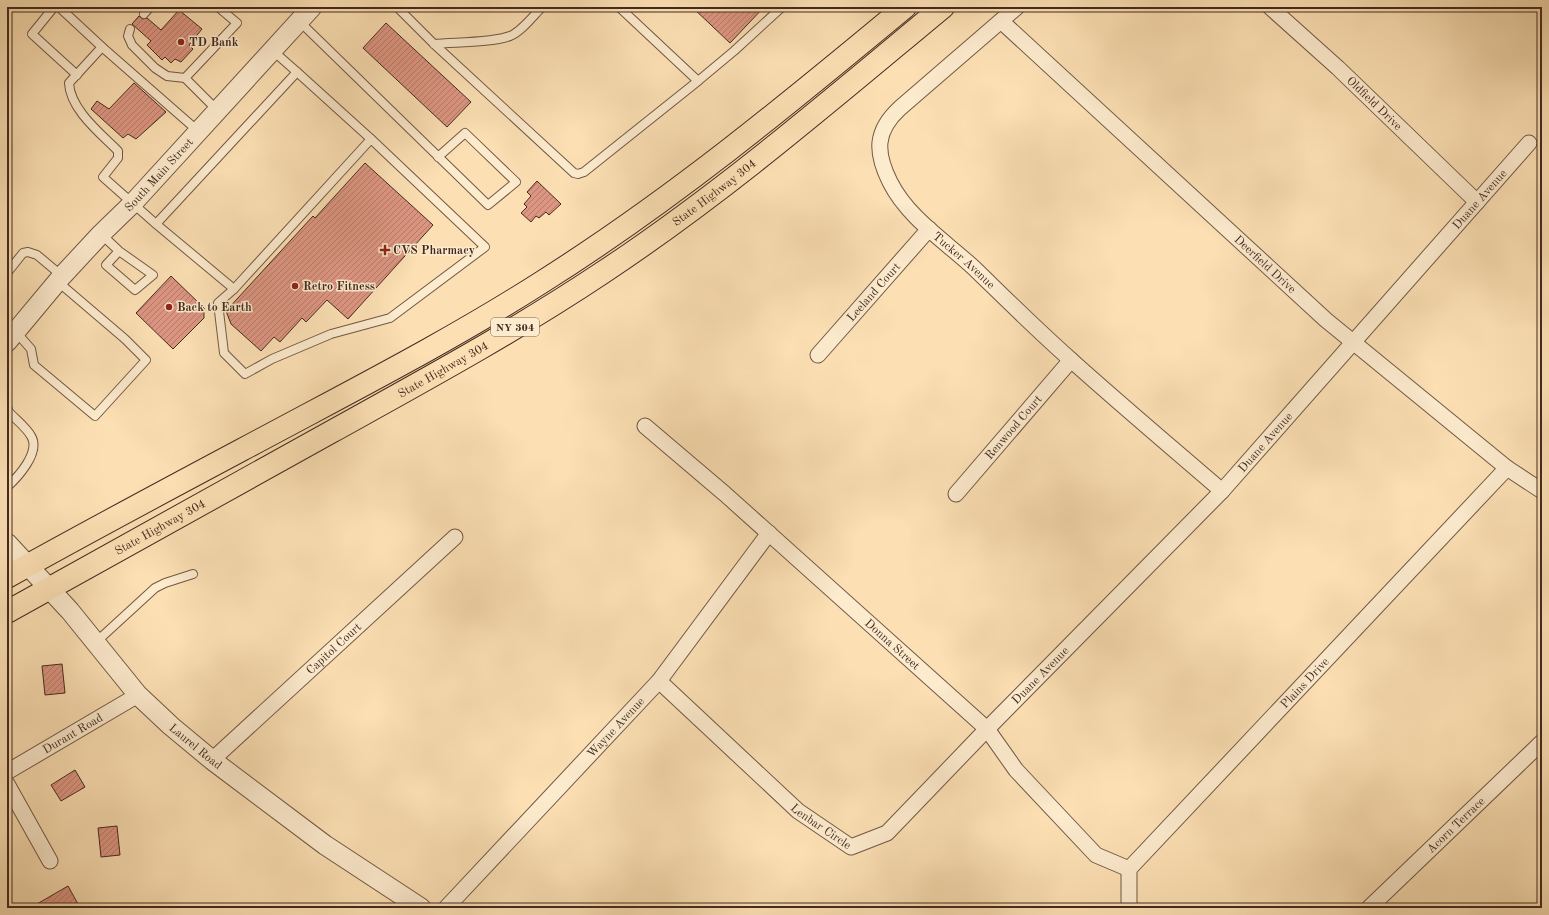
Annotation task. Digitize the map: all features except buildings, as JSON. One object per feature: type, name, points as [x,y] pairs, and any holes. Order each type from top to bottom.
[{"type":"main road","name":"State Highway 304","points":[[7,577],[391,370],[463,330],[547,280],[622,230],[697,176],[760,127],[905,7]]},
{"type":"main road","name":"State Highway 304","points":[[7,612],[462,359],[582,286],[723,187],[943,7]]},
{"type":"street","name":"South Main Street","points":[[11,337],[60,279],[101,234],[132,203],[312,7]]},
{"type":"street","name":"Tucker Avenue","points":[[1017,7],[900,108],[886,123],[882,132],[880,148],[890,182],[906,206],[929,229],[1071,360],[1222,491]]},
{"type":"street","name":"Oldfield Drive","points":[[1270,7],[1338,68],[1477,202]]},
{"type":"street","name":"Deerfield Drive","points":[[1001,21],[1352,343],[1507,468],[1542,491]]},
{"type":"street","name":"Duane Avenue","points":[[987,728],[1222,491],[1529,143]]},
{"type":"street","name":"Leeland Court","points":[[818,355],[929,229]]},
{"type":"street","name":"Renwood Court","points":[[956,494],[1071,360]]},
{"type":"street","name":"Donna Street","points":[[645,426],[769,533],[987,728],[1016,770],[1096,855],[1129,869]]},
{"type":"street","name":"Plains Drive","points":[[1129,869],[1507,468]]},
{"type":"street","name":"Wayne Avenue","points":[[446,908],[659,681],[769,533]]},
{"type":"street","name":"Capitol Court","points":[[212,760],[455,537]]},
{"type":"street","name":"Laurel Road","points":[[7,543],[48,588],[138,695],[171,726],[212,760],[325,845],[421,908]]},
{"type":"street","name":"Lenbar Circle","points":[[659,681],[798,811],[851,847],[888,833],[987,728]]},
{"type":"street","name":"Durant Road","points":[[7,772],[138,695]]},
{"type":"street","name":"Acorn Terrace","points":[[1369,908],[1542,742]]},
{"type":"street","points":[[7,784],[50,861]]},
{"type":"street","points":[[1129,869],[1129,908]]},
{"type":"lane","points":[[54,7],[32,34],[77,75]]},
{"type":"lane","points":[[59,7],[102,47],[198,131]]},
{"type":"lane","points":[[144,14],[150,7]]},
{"type":"lane","points":[[185,78],[237,23],[218,7]]},
{"type":"lane","points":[[397,7],[434,44],[574,173],[578,174],[584,172],[698,81],[734,51],[782,7]]},
{"type":"lane","points":[[434,44],[492,40],[511,36],[542,7]]},
{"type":"lane","points":[[618,7],[698,81]]},
{"type":"lane","points":[[299,21],[438,158],[488,205],[516,182],[465,133],[438,158]]},
{"type":"lane","points":[[130,29],[128,36],[132,45],[154,68],[167,76],[185,78],[217,110]]},
{"type":"lane","points":[[102,47],[69,83],[70,90],[82,114],[118,151],[118,158],[103,177],[156,224],[234,289]]},
{"type":"lane","points":[[272,50],[371,139],[485,247],[390,318],[331,334],[272,360],[245,374],[224,353],[218,303],[234,289],[371,139]]},
{"type":"lane","points":[[156,224],[297,72]]},
{"type":"lane","points":[[101,234],[119,251],[153,275],[135,290],[106,265],[119,251]]},
{"type":"lane","points":[[7,273],[23,254],[28,252],[37,255],[60,279],[146,360],[95,416],[34,364],[31,349],[11,337]]},
{"type":"lane","points":[[7,406],[8,411],[31,436],[34,442],[33,451],[26,465],[17,478],[7,486]]},
{"type":"lane","points":[[95,643],[155,588],[165,583],[193,574]]},
{"type":"place","name":"TD Bank","points":[[181,42]]},
{"type":"place","name":"CVS Pharmacy","points":[[385,250]]},
{"type":"place","name":"Retro Fitness","points":[[295,286]]},
{"type":"place","name":"Back to Earth","points":[[169,307]]}]
